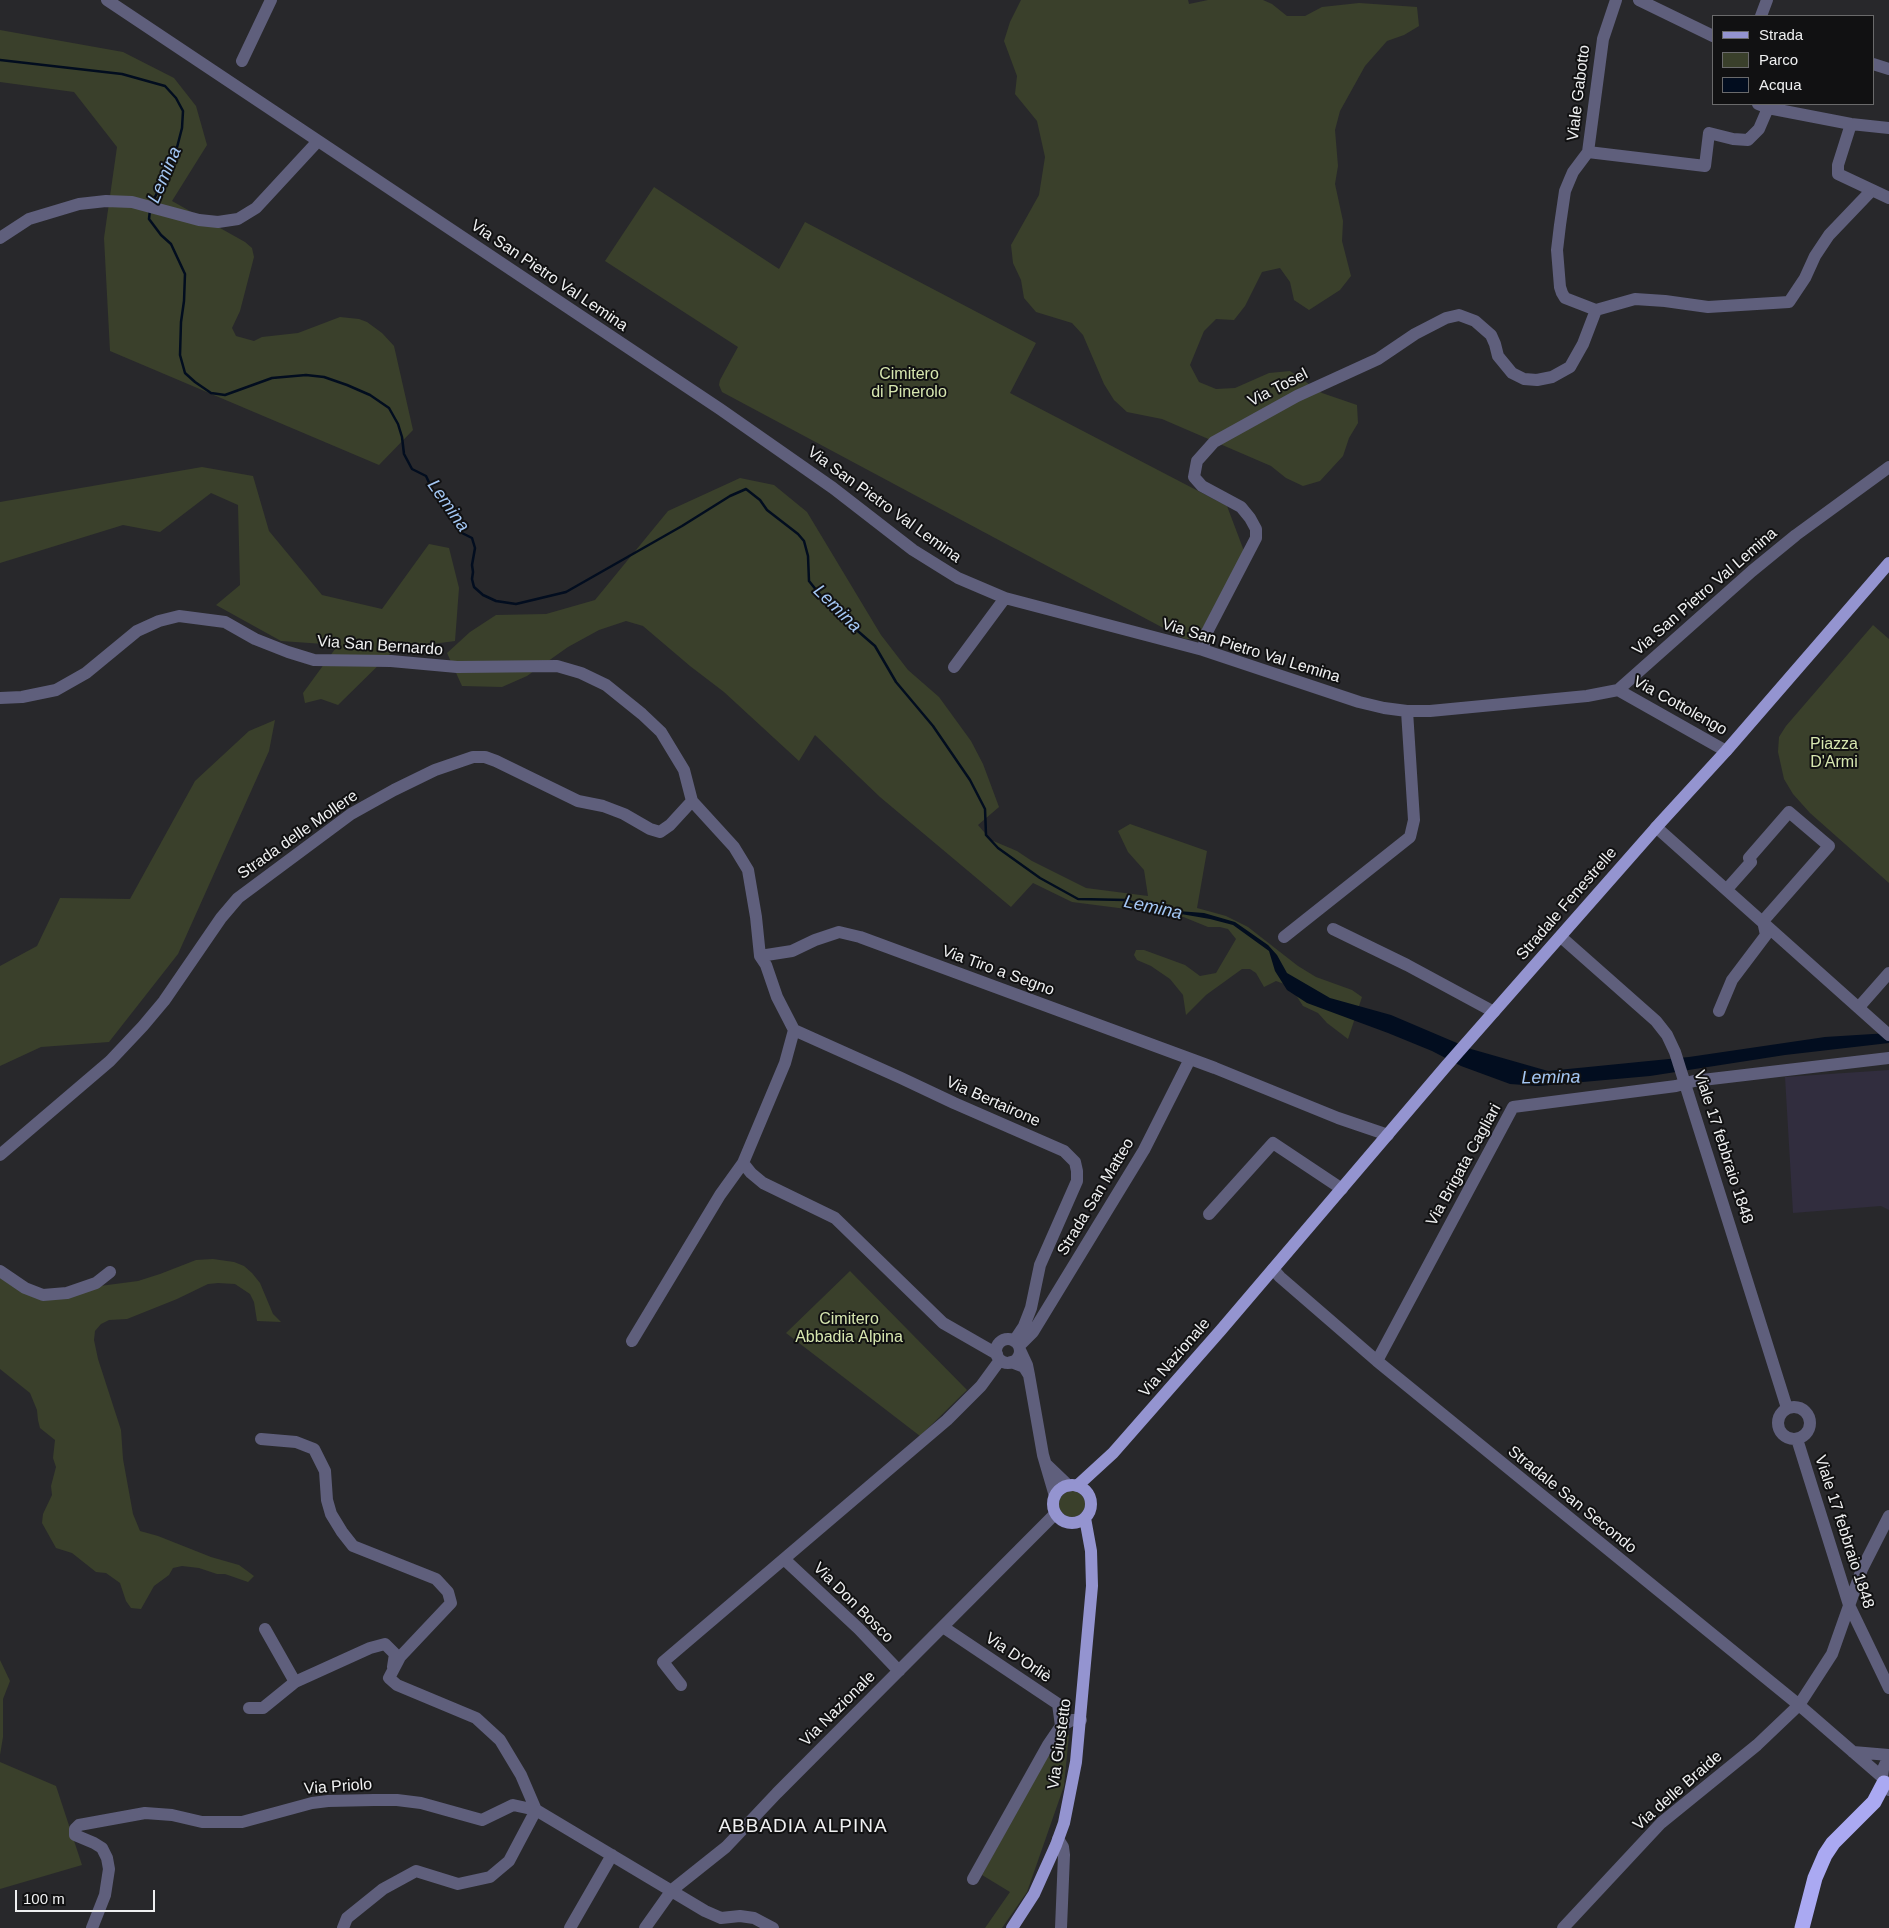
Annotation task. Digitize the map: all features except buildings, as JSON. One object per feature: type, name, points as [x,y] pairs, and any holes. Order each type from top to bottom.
[{"type":"highway","points":[[1803,1926],[1815,1878],[1825,1855],[1840,1836],[1884,1790]]},
{"type":"main road","name":"Stradale Fenestrelle","points":[[1273,1269],[1447,1065],[1656,827],[1726,751],[1889,563]]},
{"type":"main road","name":"Via Nazionale","points":[[1055,1496],[1058,1491],[1073,1486],[1099,1467],[1273,1269]]},
{"type":"main road","name":"Via Nazionale","points":[[1079,1520],[1090,1508],[1089,1497],[1099,1467]]},
{"type":"main road","points":[[1073,1486],[1082,1488],[1089,1497]]},
{"type":"main road","points":[[1055,1496],[1053,1502],[1055,1514],[1061,1520],[1079,1520]]},
{"type":"main road","name":"Via Giustetto","points":[[1012,1928],[1034,1894],[1058,1839],[1064,1823],[1076,1762],[1092,1586],[1091,1551],[1083,1535],[1079,1520]]},
{"type":"street","name":"Via San Pietro Val Lemina","points":[[107,0],[771,444],[833,488],[913,550],[958,578],[1005,598],[1203,650],[1359,702],[1407,711],[1430,711],[1587,696],[1618,690],[1796,535],[1889,467]]},
{"type":"street","points":[[242,61],[271,0]]},
{"type":"street","name":"Viale Gabotto","points":[[1596,310],[1565,298],[1560,287],[1557,250],[1566,191],[1573,172],[1588,152],[1603,39],[1616,0]]},
{"type":"street","points":[[1640,0],[1710,37]]},
{"type":"street","points":[[1761,15],[1767,0]]},
{"type":"street","points":[[1874,64],[1889,68]]},
{"type":"street","points":[[1588,152],[1704,166],[1709,133],[1733,139],[1748,140],[1759,129],[1763,106],[1851,124],[1889,128]]},
{"type":"street","points":[[1851,124],[1838,166],[1838,174],[1889,198]]},
{"type":"street","points":[[0,238],[29,219],[79,204],[106,200],[132,202],[199,220],[218,222],[238,219],[249,213],[318,141]]},
{"type":"street","points":[[1596,310],[1635,299],[1708,307],[1789,302],[1805,278],[1815,256],[1829,234],[1872,190]]},
{"type":"street","name":"Via Tosel","points":[[1203,650],[1206,634],[1256,538],[1256,529],[1241,507],[1202,486],[1194,476],[1197,461],[1214,442],[1298,396],[1378,359],[1415,334],[1446,318],[1460,315],[1475,321],[1491,335],[1498,356],[1512,373],[1524,379],[1537,380],[1552,377],[1570,367],[1583,344],[1596,310]]},
{"type":"street","points":[[954,667],[1005,598]]},
{"type":"street","name":"Via San Bernardo","points":[[0,698],[22,697],[56,690],[86,673],[137,631],[159,621],[179,616],[225,622],[255,639],[314,660],[391,661],[457,667],[557,666],[582,673],[606,685],[661,732],[684,770],[692,801]]},
{"type":"street","name":"Via Cottolengo","points":[[1618,690],[1726,751]]},
{"type":"street","points":[[1284,937],[1410,837],[1414,820],[1407,711]]},
{"type":"street","name":"Strada delle Mollere","points":[[0,1156],[110,1061],[144,1026],[164,1001],[221,918],[238,898],[351,814],[394,790],[435,770],[473,756],[496,761],[578,801],[603,806],[660,832],[670,825],[692,801]]},
{"type":"street","points":[[632,1341],[720,1195],[742,1163],[785,1063],[794,1030],[776,997],[766,964],[760,956],[748,870],[734,847],[692,801]]},
{"type":"street","points":[[1727,889],[1751,862],[1749,858],[1789,812],[1828,846],[1763,921]]},
{"type":"street","points":[[1656,827],[1885,1028]]},
{"type":"street","points":[[1719,1011],[1732,980],[1766,935],[1763,921]]},
{"type":"street","points":[[1333,929],[1407,965],[1494,1012]]},
{"type":"street","name":"Via Tiro a Segno","points":[[760,956],[792,951],[815,940],[839,932],[860,936],[1190,1059],[1338,1118],[1388,1135]]},
{"type":"street","name":"Viale 17 febbraio 1848","points":[[1560,937],[1656,1021],[1667,1035],[1676,1052],[1787,1408]]},
{"type":"street","points":[[1859,1007],[1889,973]]},
{"type":"street","name":"Via Bertairone","points":[[794,1030],[954,1104],[1064,1151],[1074,1162],[1077,1170],[1077,1181],[1040,1265],[1031,1308],[1018,1346]]},
{"type":"street","name":"Via Brigata Cagliari","points":[[1376,1360],[1513,1107],[1685,1080],[1694,1081],[1889,1058]]},
{"type":"street","name":"Strada San Matteo","points":[[1018,1346],[1033,1332],[1144,1150],[1190,1059]]},
{"type":"street","points":[[1210,1214],[1273,1143],[1342,1189]]},
{"type":"street","points":[[742,1163],[763,1183],[835,1218],[943,1323],[1003,1359],[1024,1367],[1029,1375]]},
{"type":"street","name":"Stradale San Secondo","points":[[1273,1269],[1376,1360],[1798,1705],[1853,1752],[1884,1790]]},
{"type":"street","points":[[0,1271],[25,1288],[43,1295],[67,1293],[96,1284],[110,1272]]},
{"type":"street","points":[[1003,1359],[997,1349],[1000,1342],[1008,1339],[1018,1346],[1027,1365],[1046,1464],[1055,1496]]},
{"type":"street","points":[[681,1685],[662,1662],[947,1420],[981,1386],[1003,1359],[1018,1358],[1018,1346]]},
{"type":"street","name":"Viale 17 febbraio 1848","points":[[1787,1408],[1802,1408],[1809,1416],[1809,1430],[1797,1439],[1787,1438],[1778,1425],[1780,1415],[1787,1408]]},
{"type":"street","points":[[261,1439],[296,1442],[314,1448],[325,1470],[327,1500],[332,1514],[342,1532],[353,1546],[436,1579],[448,1592],[451,1603],[400,1657],[389,1678],[397,1685],[476,1718],[500,1740],[521,1776],[536,1810],[509,1861],[490,1877],[458,1884],[416,1871],[384,1889],[347,1918],[343,1928]]},
{"type":"street","name":"Viale 17 febbraio 1848","points":[[1797,1439],[1849,1605],[1889,1688]]},
{"type":"street","points":[[1046,1464],[1073,1486]]},
{"type":"street","name":"Via Nazionale","points":[[645,1928],[672,1890],[726,1847],[1055,1514]]},
{"type":"street","name":"Via delle Braide","points":[[1563,1928],[1661,1823],[1757,1745],[1798,1705],[1832,1654],[1862,1569],[1889,1516]]},
{"type":"street","name":"Via Don Bosco","points":[[784,1559],[853,1623],[899,1671]]},
{"type":"street","name":"Via D'Orliè","points":[[943,1627],[1058,1704],[1061,1726]]},
{"type":"street","points":[[265,1630],[295,1682]]},
{"type":"street","points":[[249,1708],[263,1708],[295,1682],[370,1648],[385,1644],[395,1654],[393,1668]]},
{"type":"street","points":[[974,1879],[1048,1745],[1061,1726],[1072,1720],[1081,1720]]},
{"type":"street","points":[[1853,1752],[1889,1756],[1883,1769],[1884,1790]]},
{"type":"street","name":"Via Priolo","points":[[92,1928],[105,1895],[109,1869],[107,1858],[102,1848],[75,1835],[75,1829],[79,1825],[145,1813],[172,1815],[202,1822],[242,1822],[291,1808],[328,1801],[397,1800],[421,1803],[482,1820],[513,1806],[536,1810],[705,1911],[721,1918],[740,1916],[754,1918],[773,1928]]},
{"type":"street","points":[[1058,1839],[1063,1847],[1064,1855],[1061,1928]]},
{"type":"street","points":[[570,1928],[612,1855]]},
{"type":"shaded area","points":[[1889,1070],[1889,1210],[1881,1206],[1793,1213],[1785,1077]]},
{"type":"green space","points":[[1021,0],[1188,0],[1189,4],[1208,0],[1263,0],[1272,4],[1287,16],[1305,16],[1322,7],[1359,3],[1417,7],[1419,26],[1404,35],[1387,41],[1365,66],[1340,111],[1335,130],[1338,166],[1335,184],[1343,221],[1342,241],[1351,276],[1340,290],[1309,310],[1294,300],[1290,282],[1280,268],[1262,272],[1245,306],[1234,320],[1216,319],[1204,331],[1190,365],[1199,382],[1216,389],[1235,388],[1269,373],[1290,371],[1322,393],[1357,405],[1358,423],[1349,438],[1343,456],[1320,481],[1303,486],[1286,478],[1271,466],[1162,419],[1127,412],[1114,400],[1104,384],[1083,335],[1072,323],[1036,312],[1024,298],[1021,280],[1013,263],[1011,245],[1039,195],[1045,157],[1037,121],[1015,94],[1017,76],[1004,41],[1010,22]]},
{"type":"green space","points":[[0,30],[123,52],[174,78],[196,106],[207,145],[172,201],[245,242],[252,248],[254,257],[240,311],[232,328],[236,336],[254,341],[262,337],[298,333],[340,317],[367,322],[382,333],[394,346],[413,430],[379,465],[110,351],[104,238],[117,147],[74,92],[0,82]]},
{"type":"green space","name":"Cimitero di Pinerolo","points":[[654,187],[779,269],[805,222],[1036,343],[1010,393],[1227,506],[1244,551],[1198,637],[1185,639],[1167,630],[722,392],[719,385],[720,380],[738,347],[605,261]]},
{"type":"green space","points":[[202,467],[253,476],[269,531],[322,595],[382,609],[429,544],[449,548],[459,588],[455,641],[395,649],[338,705],[321,699],[305,703],[303,693],[338,645],[281,641],[216,605],[240,585],[238,505],[211,493],[160,532],[123,525],[0,563],[0,502]]},
{"type":"green space","points":[[740,478],[774,485],[807,512],[881,635],[908,670],[939,697],[971,741],[983,764],[999,807],[978,825],[991,840],[1017,851],[1032,861],[1086,888],[1148,896],[1144,870],[1128,852],[1118,831],[1130,824],[1207,851],[1197,908],[1226,916],[1248,927],[1298,966],[1316,977],[1352,990],[1362,997],[1348,1039],[1327,1023],[1318,1013],[1303,1006],[1290,986],[1276,981],[1264,987],[1256,973],[1250,969],[1242,969],[1206,995],[1186,1015],[1183,995],[1170,979],[1151,966],[1137,960],[1134,955],[1136,950],[1144,950],[1185,965],[1200,976],[1216,973],[1236,939],[1228,929],[1208,927],[1181,916],[1072,902],[1033,883],[1011,907],[880,797],[815,735],[799,761],[724,692],[643,626],[626,621],[599,630],[568,647],[527,676],[502,687],[462,686],[447,653],[470,632],[496,615],[546,614],[595,600],[668,511]]},
{"type":"green space","name":"Piazza D'Armi","points":[[1873,625],[1889,639],[1889,883],[1810,813],[1793,794],[1784,779],[1778,752],[1779,737],[1786,726]]},
{"type":"green space","points":[[275,720],[269,751],[178,954],[109,1042],[41,1047],[0,1066],[0,966],[37,946],[60,898],[130,899],[195,781],[249,731]]},
{"type":"green space","points":[[213,1259],[234,1262],[244,1266],[252,1273],[260,1283],[273,1314],[281,1322],[257,1321],[254,1302],[250,1294],[235,1284],[218,1283],[208,1284],[127,1319],[109,1320],[101,1324],[95,1331],[94,1340],[98,1359],[121,1430],[123,1459],[133,1514],[140,1531],[211,1557],[239,1565],[254,1576],[248,1582],[199,1568],[182,1566],[173,1568],[169,1575],[154,1586],[141,1609],[131,1608],[126,1601],[120,1583],[106,1573],[96,1572],[72,1553],[56,1548],[42,1523],[43,1514],[52,1495],[51,1486],[56,1467],[53,1458],[55,1440],[40,1428],[37,1410],[30,1393],[0,1369],[0,1277],[22,1292],[100,1286],[138,1281],[196,1260]]},
{"type":"green space","name":"Cimitero Abbadia Alpina","points":[[850,1271],[967,1390],[920,1436],[786,1333]]},
{"type":"green space","points":[[1072,1491],[1081,1495],[1085,1504],[1081,1513],[1072,1517],[1063,1513],[1059,1504],[1063,1495]]},
{"type":"green space","points":[[0,1660],[10,1681],[3,1699],[3,1737],[0,1755]]},
{"type":"green space","points":[[1058,1735],[1069,1735],[1064,1786],[1027,1892],[1002,1928],[985,1928],[1010,1892],[982,1875]]},
{"type":"green space","points":[[0,1762],[56,1786],[82,1865],[0,1889]]},
{"type":"water","points":[[1152,909],[1204,913],[1235,922],[1268,945],[1277,955],[1287,973],[1330,998],[1391,1015],[1471,1049],[1548,1071],[1689,1057],[1825,1037],[1889,1033],[1889,1043],[1785,1055],[1650,1076],[1538,1086],[1510,1084],[1461,1066],[1432,1051],[1388,1033],[1307,1003],[1287,990],[1275,971],[1269,951],[1233,925]]},
{"type":"waterway","name":"Lemina","points":[[0,60],[122,74],[165,86],[176,98],[183,111],[182,128],[174,159],[152,203]]},
{"type":"waterway","name":"Lemina","points":[[150,210],[149,219],[161,235],[171,244],[185,274],[180,355],[185,373],[211,393],[225,395],[272,378],[306,375],[324,377],[370,395],[389,408],[398,424],[404,454],[412,469],[426,476],[442,505],[457,515],[462,533],[472,538],[475,548],[472,579],[474,587],[483,595],[496,601],[516,604],[566,592],[682,526],[730,496],[746,489],[760,500],[767,510],[798,534],[804,541],[808,556],[809,581],[829,606],[875,646],[896,682],[933,726],[970,780],[985,809],[986,835],[998,848],[1040,878],[1078,899],[1126,900],[1155,910]]},
{"type":"district","name":"ABBADIA ALPINA","points":[[803,1827]]}]
